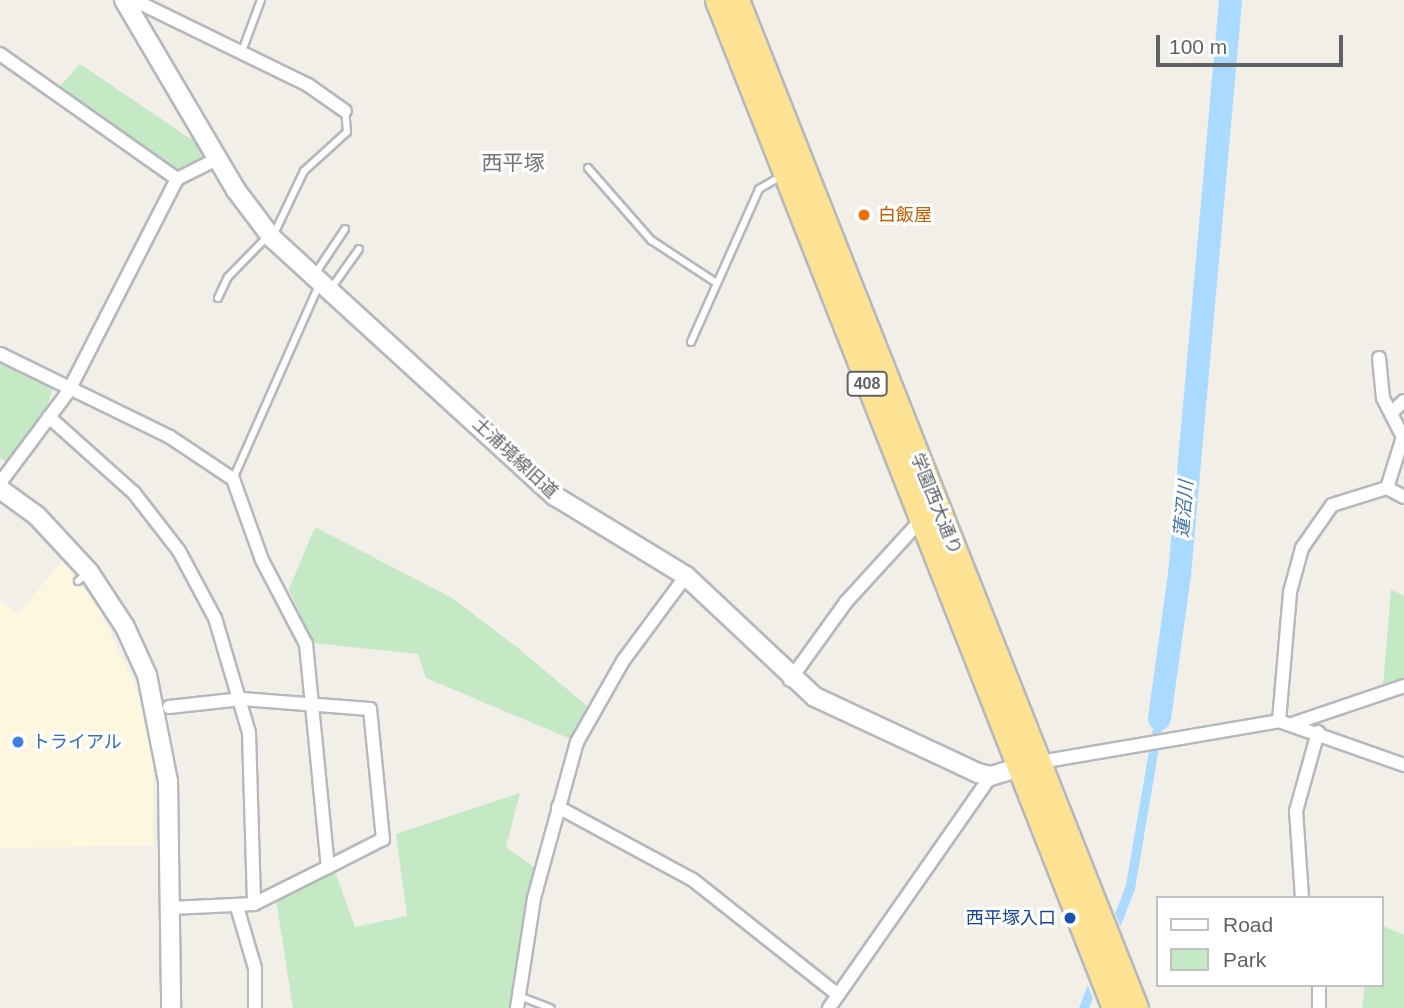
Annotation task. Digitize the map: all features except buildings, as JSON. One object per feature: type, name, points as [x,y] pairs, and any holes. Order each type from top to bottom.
[{"type":"highway","name":"学園西大通り","points":[[718,0],[920,520],[1098,912],[1136,1008]]},
{"type":"highway","name":"学園西大通り","points":[[737,0],[1029,764],[1091,948],[1113,1004]]},
{"type":"street","points":[[125,1],[142,4],[308,85],[345,111]]},
{"type":"street","name":"土浦境線旧道","points":[[125,1],[217,159],[271,236],[555,496],[686,576],[790,680],[840,709],[991,776]]},
{"type":"street","points":[[0,54],[177,179]]},
{"type":"street","points":[[0,483],[68,392],[177,179],[217,159]]},
{"type":"street","points":[[0,354],[68,392],[170,437],[233,479],[261,560],[306,644],[328,867]]},
{"type":"street","points":[[1379,358],[1383,398],[1403,437],[1387,488]]},
{"type":"street","points":[[1392,412],[1404,401]]},
{"type":"street","points":[[49,417],[117,475],[165,532],[215,618],[242,699],[252,772],[254,904]]},
{"type":"street","points":[[1279,721],[1290,592],[1302,548],[1332,505],[1387,488],[1404,497]]},
{"type":"street","points":[[0,489],[37,516],[136,649],[162,732],[170,908],[171,1008]]},
{"type":"street","points":[[790,680],[846,602],[920,520]]},
{"type":"street","points":[[518,1002],[558,807],[594,706],[686,576]]},
{"type":"street","points":[[1295,723],[1404,686]]},
{"type":"street","points":[[169,707],[242,699],[370,709],[383,839],[254,904],[237,907],[170,908]]},
{"type":"street","points":[[829,1008],[991,776],[1029,764],[1279,721],[1295,723],[1404,765]]},
{"type":"street","points":[[1302,896],[1296,811],[1318,732]]},
{"type":"street","points":[[558,807],[693,880],[838,995]]},
{"type":"street","points":[[237,907],[255,968],[255,1008]]},
{"type":"street","points":[[1319,987],[1319,1008]]},
{"type":"lane","points":[[240,54],[261,0]]},
{"type":"lane","points":[[218,298],[228,277],[271,236],[304,171],[347,132],[345,111]]},
{"type":"lane","points":[[588,168],[652,240],[715,282]]},
{"type":"lane","points":[[691,342],[715,282],[759,189],[785,174]]},
{"type":"lane","points":[[233,479],[345,229]]},
{"type":"lane","points":[[321,283],[359,249]]},
{"type":"lane","points":[[518,1002],[551,1008]]},
{"type":"shaded area","points":[[62,561],[98,607],[137,690],[153,763],[153,846],[0,848],[0,600],[18,614]]},
{"type":"green space","points":[[80,64],[191,139],[196,133],[207,159],[176,172],[54,93]]},
{"type":"green space","points":[[0,359],[53,388],[45,413],[9,463],[0,458]]},
{"type":"green space","points":[[315,527],[452,598],[518,648],[587,706],[573,740],[426,678],[418,654],[313,643],[289,589]]},
{"type":"green space","points":[[1391,589],[1404,596],[1404,681],[1383,686]]},
{"type":"green space","points":[[520,793],[506,847],[535,868],[513,1008],[293,1008],[276,900],[335,872],[355,927],[407,916],[396,834]]},
{"type":"green space","points":[[1383,926],[1404,935],[1404,1008],[1362,1008],[1365,987],[1383,987]]},
{"type":"water","points":[[1160,687],[1169,689],[1135,889],[1089,1008],[1079,1008],[1126,885]]},
{"type":"pier","points":[[1115,913],[1123,932],[1095,1003],[1086,981]]},
{"type":"waterway","name":"蓮沼川","points":[[1159,718],[1179,574],[1230,0]]},
{"type":"place","name":"白飯屋","points":[[864,215]]},
{"type":"place","name":"トライアル","points":[[18,742]]},
{"type":"place","name":"西平塚入口","points":[[1070,918]]},
{"type":"district","name":"西平塚","points":[[513,163]]}]
